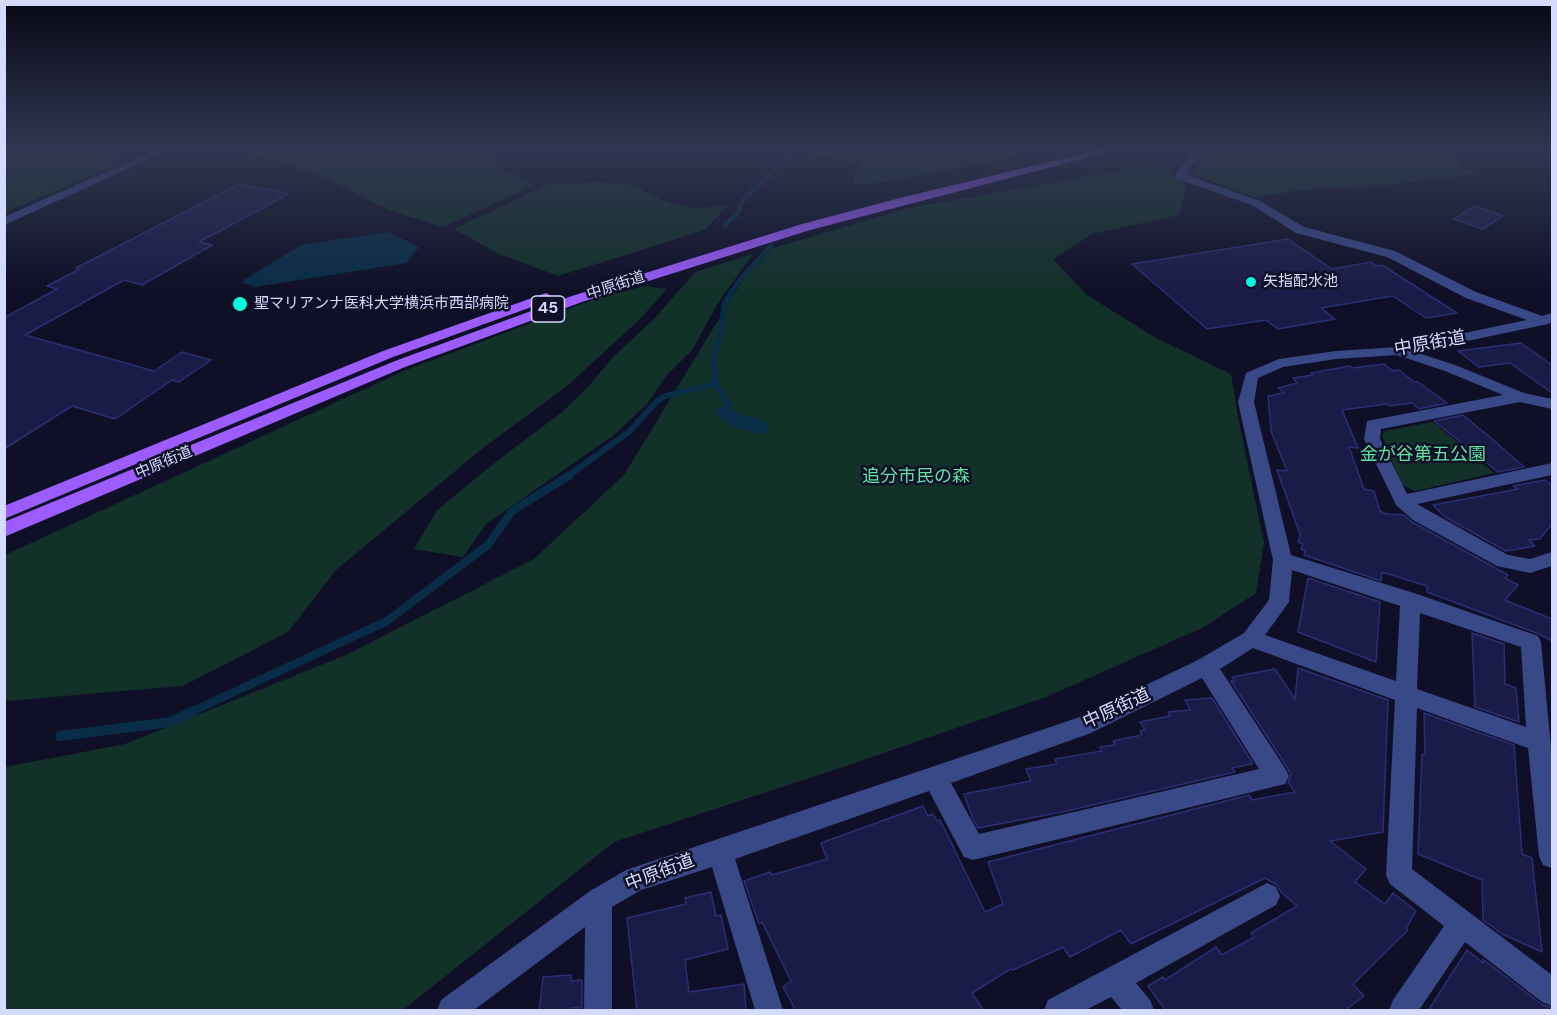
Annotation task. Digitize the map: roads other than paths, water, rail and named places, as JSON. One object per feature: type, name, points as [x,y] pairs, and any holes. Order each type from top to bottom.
[{"type":"main road","name":"中原街道","points":[[4,513],[388,354],[495,314],[678,254],[880,197]]},
{"type":"main road","name":"中原街道","points":[[4,530],[400,364],[577,299],[806,227],[924,197]]},
{"type":"street","points":[[4,222],[54,197]]},
{"type":"street","points":[[1240,197],[1256,203],[1300,230],[1390,254],[1472,295],[1548,319]]},
{"type":"street","name":"中原街道","points":[[451,1011],[599,900],[634,879],[720,852],[1083,726],[1206,666],[1251,639],[1280,602],[1282,560],[1246,402],[1251,376],[1280,363],[1336,355],[1397,351],[1548,319]]},
{"type":"street","points":[[1397,351],[1450,368],[1520,397],[1552,404]]},
{"type":"street","points":[[1520,397],[1373,426],[1372,439],[1402,501],[1419,515],[1504,561],[1530,566],[1552,559]]},
{"type":"street","points":[[1402,501],[1552,469]]},
{"type":"street","points":[[1282,560],[1410,600],[1531,642],[1539,742],[1552,856]]},
{"type":"street","points":[[1410,600],[1399,875],[1552,992]]},
{"type":"street","points":[[1251,639],[1539,742]]},
{"type":"street","points":[[934,776],[972,848],[1277,776],[1206,666]]},
{"type":"street","points":[[720,852],[769,1011]]},
{"type":"street","points":[[1058,1011],[1267,896]]},
{"type":"street","points":[[598,1011],[599,900]]},
{"type":"street","points":[[1403,1011],[1462,922]]},
{"type":"street","points":[[1114,979],[1140,1011]]},
{"type":"water","points":[[388,232],[419,247],[406,263],[255,287],[241,282],[301,245]]},
{"type":"water","points":[[728,404],[744,416],[759,418],[768,424],[768,432],[759,434],[737,428],[714,413],[717,408]]},
{"type":"waterway","points":[[725,225],[738,213],[746,197]]},
{"type":"waterway","points":[[731,293],[741,278],[771,246]]},
{"type":"waterway","points":[[716,384],[713,359],[721,332],[725,303],[732,292]]},
{"type":"waterway","points":[[568,476],[629,432],[657,401],[665,396],[716,384]]},
{"type":"waterway","points":[[716,384],[728,404]]},
{"type":"waterway","points":[[191,712],[387,621],[488,545],[512,511],[570,475]]},
{"type":"waterway","points":[[60,736],[170,722],[194,711]]},
{"type":"place","name":"矢指配水池","points":[[1251,282]]},
{"type":"place","name":"聖マリアンナ医科大学横浜市西部病院","points":[[240,304]]},
{"type":"park label","name":"金が谷第五公園","points":[[1423,455]]},
{"type":"park label","name":"追分市民の森","points":[[916,477]]}]
